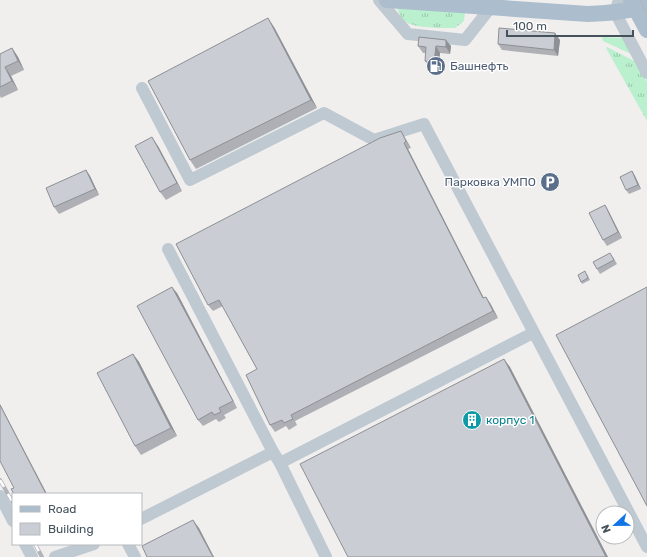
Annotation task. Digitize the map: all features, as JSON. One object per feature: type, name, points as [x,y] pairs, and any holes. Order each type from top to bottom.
[{"type":"main road","points":[[387,0],[491,7],[589,7],[638,5],[647,30]]},
{"type":"street","points":[[379,0],[408,34],[465,40],[491,7]]},
{"type":"street","points":[[617,6],[647,73]]},
{"type":"street","points":[[142,88],[190,180],[324,113],[374,140],[424,124],[647,547]]},
{"type":"street","points":[[168,249],[280,463],[326,557]]},
{"type":"street","points":[[280,463],[533,333]]},
{"type":"street","points":[[142,518],[273,452]]},
{"type":"street","points":[[0,496],[12,519]]},
{"type":"street","points":[[26,545],[32,557]]},
{"type":"street","points":[[54,557],[91,545]]},
{"type":"street","points":[[129,545],[135,557]]},
{"type":"green space","points":[[397,7],[465,12],[464,21],[455,28],[435,28],[412,25],[402,19]]},
{"type":"green space","points":[[602,37],[623,38],[631,54],[603,41]]},
{"type":"green space","points":[[607,47],[636,62],[647,82],[647,121],[606,48]]},
{"type":"building","points":[[268,18],[311,100],[190,160],[148,81]]},
{"type":"building","points":[[499,28],[555,33],[554,50],[498,44]]},
{"type":"building","points":[[419,37],[446,40],[446,47],[436,46],[434,62],[425,61],[426,47],[418,46]]},
{"type":"building","points":[[12,48],[18,61],[5,67],[12,81],[0,87],[0,54]]},
{"type":"building","points":[[401,131],[406,141],[404,143],[483,298],[486,297],[493,311],[291,415],[293,419],[284,423],[282,420],[270,425],[246,375],[257,369],[219,300],[208,305],[176,244],[380,138]]},
{"type":"building","points":[[152,137],[177,183],[160,192],[135,146]]},
{"type":"building","points":[[86,170],[95,189],[54,207],[46,188]]},
{"type":"building","points":[[632,171],[638,185],[626,190],[620,177]]},
{"type":"building","points":[[605,205],[618,232],[603,240],[589,213]]},
{"type":"building","points":[[610,253],[614,260],[597,269],[593,262]]},
{"type":"building","points":[[585,271],[588,278],[581,282],[578,275]]},
{"type":"building","points":[[172,287],[233,401],[219,408],[221,412],[214,415],[212,412],[198,420],[137,306]]},
{"type":"building","points":[[647,287],[647,506],[556,335]]},
{"type":"building","points":[[133,354],[171,428],[135,446],[97,373]]},
{"type":"building","name":"корпус 1","points":[[504,359],[595,536],[595,545],[600,545],[606,557],[348,557],[300,464]]},
{"type":"building","points":[[0,405],[45,493],[13,493],[11,489],[14,488],[0,461]]},
{"type":"building","points":[[193,520],[213,557],[147,557],[142,546]]},
{"type":"tram line","points":[[640,0],[647,13]]},
{"type":"railway","points":[[0,480],[12,501]]},
{"type":"railway","points":[[36,545],[42,557]]},
{"type":"place","name":"Башнефть","points":[[436,66]]},
{"type":"place","name":"Парковка УМПО","points":[[550,182]]},
{"type":"place","name":"корпус 1","points":[[472,420]]}]
